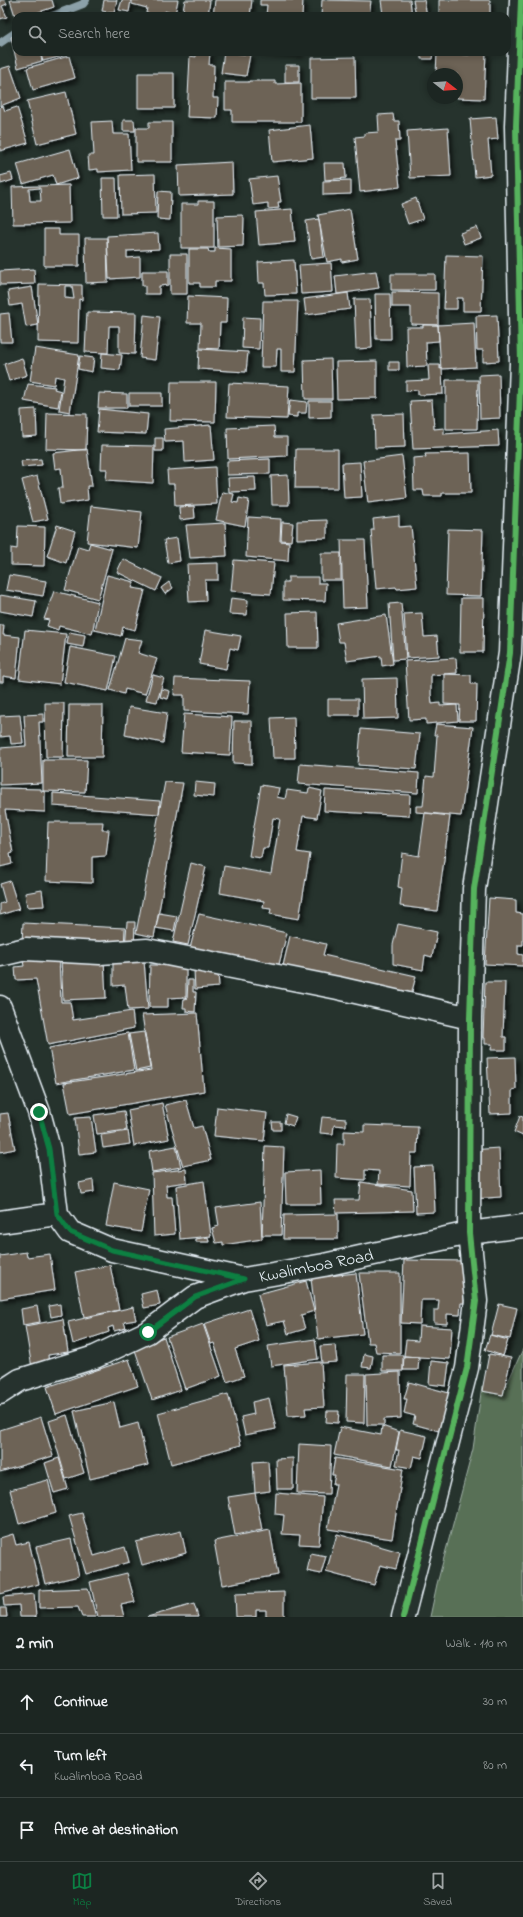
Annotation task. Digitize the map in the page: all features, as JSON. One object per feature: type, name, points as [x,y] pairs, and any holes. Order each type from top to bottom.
[{"type":"street","points":[[403,1617],[467,1368],[476,1301],[470,1233],[470,1018],[474,890],[510,653],[521,363],[516,126],[521,0]]},
{"type":"street","points":[[0,955],[26,948],[100,953],[147,950],[338,988],[470,1018]]},
{"type":"street","name":"Kwalimboa Road","points":[[0,1007],[39,1112],[49,1149],[57,1214],[70,1232],[112,1250],[244,1279],[324,1266],[470,1233],[523,1226]]},
{"type":"street","points":[[0,1222],[57,1214]]},
{"type":"street","points":[[0,1393],[20,1380],[59,1369],[101,1354],[148,1332],[195,1297],[244,1279]]},
{"type":"green space","points":[[523,1349],[523,1617],[430,1617],[437,1584],[473,1449],[482,1386],[505,1388]]},
{"type":"building","points":[[0,0],[5,0],[7,4],[2,6],[7,17],[0,19]]},
{"type":"building","points":[[10,0],[52,0],[54,7],[39,12],[14,12]]},
{"type":"building","points":[[104,0],[117,0],[114,12],[102,11]]},
{"type":"building","points":[[122,0],[131,0],[129,12],[119,10]]},
{"type":"building","points":[[132,0],[178,0],[175,12],[146,12],[147,8],[132,4]]},
{"type":"building","points":[[185,0],[210,0],[208,12],[183,12]]},
{"type":"building","points":[[215,0],[252,0],[250,12],[214,12]]},
{"type":"building","points":[[260,0],[303,0],[302,12],[266,12],[267,5],[260,5]]},
{"type":"building","points":[[322,0],[371,1],[370,12],[321,12]]},
{"type":"building","points":[[381,0],[410,0],[412,12],[383,12]]},
{"type":"building","points":[[413,0],[424,0],[426,12],[415,12]]},
{"type":"building","points":[[439,0],[490,0],[490,12],[439,12]]},
{"type":"building","points":[[15,56],[41,56],[42,61],[18,68]]},
{"type":"building","points":[[41,56],[62,56],[43,61]]},
{"type":"building","points":[[69,56],[75,78],[33,90],[27,68]]},
{"type":"building","points":[[190,56],[210,56],[209,65],[214,65],[213,98],[218,98],[217,118],[187,117]]},
{"type":"building","points":[[223,56],[250,56],[246,76],[221,73]]},
{"type":"building","points":[[421,56],[432,56],[432,59],[421,59]]},
{"type":"building","points":[[437,56],[486,56],[484,99],[463,98],[463,68],[436,68]]},
{"type":"building","points":[[355,57],[356,98],[311,98],[311,58]]},
{"type":"building","points":[[285,65],[299,65],[299,82],[285,82]]},
{"type":"building","points":[[10,66],[21,98],[0,106],[0,69]]},
{"type":"building","points":[[138,73],[174,73],[174,108],[138,108]]},
{"type":"building","points":[[275,81],[275,84],[301,83],[301,122],[232,122],[232,110],[225,110],[225,82]]},
{"type":"building","points":[[66,92],[76,134],[37,144],[27,101]]},
{"type":"building","points":[[3,106],[5,111],[17,107],[28,143],[0,151],[0,107]]},
{"type":"building","points":[[393,114],[394,121],[399,121],[400,141],[395,141],[400,187],[360,192],[355,137],[365,136],[365,133],[379,132],[378,115]]},
{"type":"building","points":[[496,117],[498,139],[488,140],[491,175],[475,177],[470,119]]},
{"type":"building","points":[[123,120],[134,120],[135,131],[123,131]]},
{"type":"building","points":[[112,121],[113,134],[129,134],[131,170],[98,172],[98,169],[89,170],[88,155],[94,155],[92,122]]},
{"type":"building","points":[[149,122],[172,122],[172,162],[136,162],[136,128],[149,128]]},
{"type":"building","points":[[310,125],[313,158],[272,162],[269,130]]},
{"type":"building","points":[[448,128],[451,176],[410,178],[407,131]]},
{"type":"building","points":[[70,149],[78,178],[56,185],[53,175],[23,184],[17,164]]},
{"type":"building","points":[[232,162],[233,194],[179,196],[178,165]]},
{"type":"building","points":[[324,163],[345,163],[346,178],[325,180]]},
{"type":"building","points":[[11,173],[13,180],[1,184],[0,176]]},
{"type":"building","points":[[155,174],[156,213],[121,214],[120,175]]},
{"type":"building","points":[[277,176],[281,202],[278,202],[279,208],[268,209],[268,203],[253,205],[249,179]]},
{"type":"building","points":[[102,178],[116,178],[117,216],[103,216]]},
{"type":"building","points":[[351,180],[351,194],[323,195],[323,181]]},
{"type":"building","points":[[69,185],[70,223],[13,224],[12,187]],"holes":[[[40,188],[41,201],[30,201],[29,189]]]},
{"type":"building","points":[[158,191],[171,192],[170,220],[157,219]]},
{"type":"building","points":[[416,198],[423,219],[408,224],[401,204]]},
{"type":"building","points":[[198,201],[214,201],[214,248],[181,248],[181,204],[198,204]]},
{"type":"building","points":[[292,209],[295,242],[259,245],[256,212]]},
{"type":"building","points":[[350,209],[358,259],[342,262],[342,259],[327,262],[318,215]]},
{"type":"building","points":[[242,215],[244,218],[243,246],[218,247],[217,216]]},
{"type":"building","points":[[319,219],[324,257],[311,259],[306,221]]},
{"type":"building","points":[[477,227],[481,238],[464,244],[460,233]]},
{"type":"building","points":[[44,229],[59,229],[59,235],[79,235],[79,266],[44,266]]},
{"type":"building","points":[[158,233],[159,249],[127,251],[127,258],[140,257],[140,277],[109,279],[107,236]]},
{"type":"building","points":[[85,238],[107,238],[108,282],[86,283]]},
{"type":"building","points":[[215,248],[231,249],[231,281],[215,281],[215,287],[200,287],[200,283],[189,283],[189,249],[208,249],[209,252],[215,252]]},
{"type":"building","points":[[170,254],[187,254],[187,294],[170,294]]},
{"type":"building","points":[[446,255],[483,256],[481,311],[463,311],[463,298],[457,298],[457,309],[444,309]]},
{"type":"building","points":[[294,260],[296,294],[265,295],[264,283],[259,283],[258,262]]},
{"type":"building","points":[[331,263],[333,292],[301,294],[299,265]]},
{"type":"building","points":[[34,269],[35,284],[0,285],[0,271]]},
{"type":"building","points":[[142,271],[168,271],[168,285],[159,286],[159,294],[145,294],[145,286],[142,286]]},
{"type":"building","points":[[376,271],[379,288],[337,294],[335,276]]},
{"type":"building","points":[[391,274],[435,274],[435,290],[391,290]]},
{"type":"building","points":[[39,284],[82,285],[82,300],[79,299],[78,343],[38,342]],"holes":[[[65,286],[72,286],[74,299],[65,298]]]},
{"type":"building","points":[[32,287],[38,325],[26,327],[22,304],[10,306],[8,291]]},
{"type":"building","points":[[392,292],[438,293],[438,325],[411,324],[411,307],[392,307]]},
{"type":"building","points":[[348,293],[350,309],[306,315],[304,299]]},
{"type":"building","points":[[375,294],[390,294],[391,339],[376,339]]},
{"type":"building","points":[[188,296],[227,298],[226,323],[220,323],[219,349],[200,348],[201,323],[187,323]]},
{"type":"building","points":[[354,299],[370,299],[372,348],[356,349]]},
{"type":"building","points":[[263,301],[298,301],[295,372],[281,372],[281,349],[277,349],[276,367],[261,367]]},
{"type":"building","points":[[87,312],[136,313],[135,354],[119,353],[119,326],[109,326],[108,353],[85,352]]},
{"type":"building","points":[[9,313],[12,342],[0,342],[0,314]]},
{"type":"building","points":[[144,315],[160,317],[155,360],[140,358]]},
{"type":"building","points":[[497,315],[499,361],[483,362],[483,350],[477,350],[476,316]]},
{"type":"building","points":[[243,317],[260,318],[259,349],[242,348]]},
{"type":"building","points":[[474,323],[476,367],[441,369],[438,325]]},
{"type":"building","points":[[423,325],[438,325],[439,341],[426,342],[427,366],[407,367],[406,327],[423,327]]},
{"type":"building","points":[[35,348],[79,355],[70,412],[59,410],[64,378],[55,376],[54,385],[30,381]]},
{"type":"building","points":[[199,349],[248,352],[246,372],[198,369]]},
{"type":"building","points":[[102,353],[122,355],[120,370],[101,368]]},
{"type":"building","points":[[80,356],[94,358],[92,372],[78,369]]},
{"type":"building","points":[[22,358],[27,375],[9,381],[4,364]]},
{"type":"building","points":[[331,359],[332,399],[305,399],[304,360]]},
{"type":"building","points":[[377,361],[377,398],[337,399],[336,362]]},
{"type":"building","points":[[389,362],[399,362],[399,370],[389,370]]},
{"type":"building","points":[[428,365],[440,365],[440,369],[442,368],[443,394],[418,395],[418,390],[406,391],[406,381],[429,380]]},
{"type":"building","points":[[499,374],[500,418],[480,419],[479,375]]},
{"type":"building","points":[[446,380],[478,380],[477,429],[446,429]]},
{"type":"building","points":[[171,382],[216,382],[215,422],[170,421]]},
{"type":"building","points":[[229,383],[289,386],[287,419],[227,417]]},
{"type":"building","points":[[28,384],[55,387],[54,389],[61,391],[58,407],[24,401]]},
{"type":"building","points":[[99,393],[127,394],[127,408],[98,408]]},
{"type":"building","points":[[129,393],[162,393],[162,406],[129,406]]},
{"type":"building","points":[[290,400],[307,402],[306,413],[297,413],[297,417],[288,416]]},
{"type":"building","points":[[432,400],[434,429],[444,428],[444,434],[498,430],[499,446],[413,449],[410,401]]},
{"type":"building","points":[[309,401],[331,401],[331,417],[309,418]]},
{"type":"building","points":[[36,409],[37,436],[22,437],[21,410]]},
{"type":"building","points":[[99,409],[148,414],[146,434],[97,432]]},
{"type":"building","points":[[47,413],[87,414],[86,450],[46,449]]},
{"type":"building","points":[[404,414],[405,447],[375,448],[374,415]]},
{"type":"building","points":[[211,425],[214,460],[185,462],[184,441],[165,442],[164,429]]},
{"type":"building","points":[[274,426],[275,437],[287,437],[287,456],[228,459],[227,428]]},
{"type":"building","points":[[155,438],[163,438],[163,451],[155,451]]},
{"type":"building","points":[[102,445],[154,446],[153,483],[106,480],[107,469],[101,469]]},
{"type":"building","points":[[87,449],[92,486],[87,486],[88,500],[60,504],[58,488],[63,488],[61,468],[55,469],[53,453]]},
{"type":"building","points":[[296,449],[338,449],[338,488],[295,488]]},
{"type":"building","points":[[470,453],[471,493],[442,493],[442,496],[424,496],[423,490],[414,490],[413,458],[426,457],[425,454]]},
{"type":"building","points":[[402,456],[407,498],[368,503],[363,461]]},
{"type":"building","points":[[41,459],[42,465],[22,467],[21,461]]},
{"type":"building","points":[[270,459],[270,474],[227,475],[227,461]]},
{"type":"building","points":[[360,462],[362,497],[344,498],[342,463]]},
{"type":"building","points":[[215,467],[217,504],[175,506],[174,484],[168,484],[167,470]]},
{"type":"building","points":[[288,475],[289,505],[272,505],[271,476]]},
{"type":"building","points":[[37,476],[48,519],[33,522],[22,480]]},
{"type":"building","points":[[255,477],[256,491],[229,492],[228,478]]},
{"type":"building","points":[[222,492],[234,494],[232,502],[238,503],[239,498],[249,500],[245,526],[216,520]]},
{"type":"building","points":[[91,506],[142,512],[138,548],[87,542]]},
{"type":"building","points":[[194,506],[195,518],[180,520],[179,507]]},
{"type":"building","points":[[399,516],[399,527],[411,526],[417,587],[376,589],[371,530],[374,530],[373,519]]},
{"type":"building","points":[[248,517],[281,519],[280,541],[289,542],[288,561],[246,557]]},
{"type":"building","points":[[327,520],[327,538],[297,539],[297,521]]},
{"type":"building","points":[[282,522],[293,523],[291,541],[281,540]]},
{"type":"building","points":[[225,523],[227,556],[190,558],[186,525]]},
{"type":"building","points":[[57,525],[75,531],[66,563],[47,556]]},
{"type":"building","points":[[18,526],[45,527],[44,566],[11,565],[11,548],[17,549]]},
{"type":"building","points":[[448,529],[483,530],[481,596],[446,595]]},
{"type":"building","points":[[177,538],[180,561],[168,563],[164,540]]},
{"type":"building","points":[[341,540],[365,540],[368,607],[343,608]]},
{"type":"building","points":[[90,543],[112,549],[98,599],[65,590],[78,546],[88,549]]},
{"type":"building","points":[[321,553],[341,553],[341,580],[321,580]]},
{"type":"building","points":[[123,559],[162,578],[156,591],[117,572]]},
{"type":"building","points":[[234,560],[274,563],[271,594],[231,591]]},
{"type":"building","points":[[218,563],[218,580],[205,580],[206,601],[189,602],[187,564]]},
{"type":"building","points":[[9,575],[46,581],[43,596],[6,590]]},
{"type":"building","points":[[107,575],[134,582],[132,588],[145,590],[135,630],[123,627],[121,636],[95,630]]},
{"type":"building","points":[[288,577],[318,577],[318,583],[326,583],[325,601],[283,600],[283,582],[288,582]]},
{"type":"building","points":[[169,582],[173,588],[165,594],[161,588]]},
{"type":"building","points":[[54,591],[98,602],[92,634],[59,626],[58,630],[47,626],[49,620],[44,619]]},
{"type":"building","points":[[0,595],[36,601],[33,617],[0,611]]},
{"type":"building","points":[[231,598],[248,600],[247,615],[229,614]]},
{"type":"building","points":[[461,598],[484,598],[483,652],[460,652]]},
{"type":"building","points":[[401,603],[406,659],[393,660],[389,604]]},
{"type":"building","points":[[317,612],[318,648],[288,648],[287,613]]},
{"type":"building","points":[[422,613],[424,637],[437,636],[439,656],[407,658],[404,614]]},
{"type":"building","points":[[386,615],[393,664],[382,666],[381,656],[347,661],[344,642],[339,642],[336,623]]},
{"type":"building","points":[[0,625],[4,625],[3,635],[20,637],[16,678],[3,676],[3,682],[0,682]]},
{"type":"building","points":[[25,630],[66,634],[60,684],[19,679]]},
{"type":"building","points":[[205,630],[241,636],[238,650],[230,648],[226,669],[199,664]]},
{"type":"building","points":[[69,632],[85,635],[83,647],[67,644]]},
{"type":"building","points":[[125,638],[142,640],[138,653],[157,659],[145,694],[125,689],[124,694],[110,690]]},
{"type":"building","points":[[70,647],[116,656],[108,691],[64,682]]},
{"type":"building","points":[[456,658],[457,673],[431,675],[431,694],[432,704],[440,703],[440,706],[457,705],[458,721],[426,724],[426,719],[409,720],[405,661]]},
{"type":"building","points":[[444,674],[471,675],[471,684],[477,684],[476,721],[459,721],[460,705],[444,704]]},
{"type":"building","points":[[153,675],[164,678],[157,702],[146,700]]},
{"type":"building","points":[[175,678],[250,681],[248,714],[184,711],[184,695],[174,695]]},
{"type":"building","points":[[397,678],[398,718],[363,719],[362,679]]},
{"type":"building","points":[[162,689],[170,691],[168,699],[160,697]]},
{"type":"building","points":[[328,699],[358,699],[358,715],[328,715]]},
{"type":"building","points":[[45,703],[64,703],[63,757],[46,757]]},
{"type":"building","points":[[69,705],[103,705],[102,757],[68,757]]},
{"type":"building","points":[[129,707],[167,713],[163,743],[125,735]]},
{"type":"building","points":[[43,714],[43,722],[39,722],[42,783],[0,785],[0,748],[26,746],[24,715]]},
{"type":"building","points":[[184,714],[232,717],[230,755],[181,752]]},
{"type":"building","points":[[20,715],[23,743],[11,744],[10,736],[0,737],[0,716]]},
{"type":"building","points":[[294,717],[295,758],[273,758],[271,718]]},
{"type":"building","points":[[234,721],[252,721],[252,764],[233,763]]},
{"type":"building","points":[[436,724],[473,727],[461,816],[416,812],[416,806],[423,806],[426,776],[434,777],[437,735],[434,735]]},
{"type":"building","points":[[361,729],[420,734],[416,769],[358,765]]},
{"type":"building","points":[[43,760],[87,760],[85,792],[43,791]]},
{"type":"building","points":[[300,764],[419,773],[418,793],[298,784]]},
{"type":"building","points":[[165,782],[183,783],[154,937],[136,933]]},
{"type":"building","points":[[195,782],[215,784],[214,797],[194,795]]},
{"type":"building","points":[[261,785],[279,788],[277,797],[285,799],[287,790],[308,793],[309,788],[322,791],[317,818],[303,816],[297,852],[310,854],[299,919],[270,914],[271,909],[263,908],[264,901],[220,893],[224,866],[271,874],[280,819],[273,818],[268,848],[263,848],[261,858],[249,856]]},
{"type":"building","points":[[0,788],[41,789],[41,791],[45,792],[45,812],[5,810],[13,853],[10,854],[12,864],[0,867]]},
{"type":"building","points":[[325,790],[410,795],[409,816],[324,811]]},
{"type":"building","points":[[53,793],[160,801],[159,814],[53,806]]},
{"type":"building","points":[[425,813],[450,816],[437,911],[400,906],[402,888],[398,887],[402,853],[419,856]]},
{"type":"building","points":[[48,822],[103,822],[102,830],[109,830],[106,856],[92,857],[92,883],[46,881]]},
{"type":"building","points":[[191,863],[206,867],[188,945],[173,942]]},
{"type":"building","points":[[10,881],[19,909],[0,915],[0,904],[5,902],[0,884]]},
{"type":"building","points":[[42,890],[44,906],[27,907],[25,893]]},
{"type":"building","points":[[489,898],[516,900],[516,913],[523,914],[523,945],[518,945],[518,954],[523,955],[523,966],[485,964]]},
{"type":"building","points":[[159,913],[177,916],[174,931],[156,928]]},
{"type":"building","points":[[199,914],[287,933],[278,968],[189,952]]},
{"type":"building","points":[[127,922],[135,922],[134,950],[125,949]]},
{"type":"building","points":[[23,923],[125,928],[124,950],[22,943]]},
{"type":"building","points":[[398,924],[437,932],[432,957],[425,955],[423,970],[393,964],[393,945]]},
{"type":"building","points":[[290,936],[326,944],[323,955],[416,976],[410,999],[282,970]]},
{"type":"building","points":[[59,959],[61,1002],[70,1002],[73,1020],[132,1011],[134,1028],[48,1045],[36,979],[16,980],[15,967],[24,966],[23,961]]},
{"type":"building","points":[[61,959],[104,960],[106,998],[63,1000]]},
{"type":"building","points":[[144,961],[148,1009],[128,1010],[125,985],[113,986],[113,963]]},
{"type":"building","points":[[150,965],[186,965],[186,997],[168,998],[168,1007],[149,1007]]},
{"type":"building","points":[[208,969],[218,972],[219,987],[195,989],[194,970]]},
{"type":"building","points":[[188,980],[193,980],[193,992],[196,992],[195,1012],[186,1011],[186,1008],[183,1008],[184,998],[187,999]]},
{"type":"building","points":[[485,982],[505,982],[503,1037],[506,1037],[506,1050],[491,1050],[492,1044],[485,1044],[485,1038],[483,1038]]},
{"type":"building","points":[[197,1013],[204,1091],[70,1114],[64,1083],[151,1070],[142,1015]]},
{"type":"building","points":[[144,1032],[150,1068],[136,1071],[129,1034]]},
{"type":"building","points":[[128,1033],[134,1070],[56,1083],[49,1048]]},
{"type":"building","points":[[515,1057],[516,1089],[512,1090],[512,1113],[490,1114],[487,1058]]},
{"type":"building","points":[[186,1100],[194,1128],[202,1126],[211,1160],[183,1166],[165,1105]]},
{"type":"building","points":[[162,1103],[169,1139],[134,1146],[128,1110]]},
{"type":"building","points":[[217,1107],[267,1113],[264,1141],[214,1136]]},
{"type":"building","points":[[124,1111],[127,1130],[97,1134],[94,1115]]},
{"type":"building","points":[[8,1113],[15,1149],[0,1152],[0,1114]]},
{"type":"building","points":[[286,1114],[296,1117],[293,1126],[284,1123]]},
{"type":"building","points":[[520,1116],[523,1117],[523,1136],[514,1132]]},
{"type":"building","points":[[91,1117],[96,1152],[79,1154],[75,1118]]},
{"type":"building","points":[[322,1117],[346,1119],[346,1126],[334,1125],[333,1134],[320,1133]]},
{"type":"building","points":[[272,1122],[281,1122],[281,1130],[273,1130]]},
{"type":"building","points":[[364,1125],[418,1127],[417,1153],[411,1153],[410,1186],[378,1184],[379,1171],[365,1170],[365,1180],[336,1178],[337,1144],[344,1144],[344,1131],[364,1132]]},
{"type":"building","points":[[128,1131],[130,1144],[103,1148],[101,1135]]},
{"type":"building","points":[[176,1146],[181,1167],[152,1172],[149,1151]]},
{"type":"building","points":[[265,1146],[284,1147],[281,1235],[262,1235]]},
{"type":"building","points":[[499,1148],[501,1197],[472,1199],[470,1150]]},
{"type":"building","points":[[433,1166],[435,1212],[416,1213],[414,1167]]},
{"type":"building","points":[[186,1169],[187,1182],[166,1185],[167,1197],[172,1197],[175,1234],[154,1236],[152,1173]]},
{"type":"building","points":[[320,1170],[321,1204],[286,1204],[285,1172]]},
{"type":"building","points":[[93,1180],[94,1192],[81,1194],[79,1183]]},
{"type":"building","points":[[204,1181],[211,1236],[180,1239],[176,1186]]},
{"type":"building","points":[[114,1182],[149,1189],[141,1232],[106,1226]]},
{"type":"building","points":[[361,1182],[412,1190],[413,1211],[336,1213],[335,1200],[359,1200]]},
{"type":"building","points":[[260,1202],[262,1239],[223,1245],[223,1242],[216,1243],[212,1228],[219,1226],[216,1208]]},
{"type":"building","points":[[338,1214],[338,1239],[283,1239],[284,1215]]},
{"type":"building","points":[[208,1237],[209,1242],[196,1242],[196,1239]]},
{"type":"building","points":[[26,1252],[27,1257],[50,1254],[55,1290],[0,1299],[0,1256]]},
{"type":"building","points":[[404,1260],[465,1261],[464,1303],[461,1303],[460,1315],[447,1314],[447,1324],[434,1323],[434,1310],[438,1310],[439,1300],[421,1300],[420,1324],[401,1323]]},
{"type":"building","points":[[110,1265],[119,1310],[84,1317],[75,1272]]},
{"type":"building","points":[[356,1273],[363,1334],[318,1339],[311,1278]]},
{"type":"building","points":[[359,1273],[400,1273],[400,1353],[376,1352],[374,1343],[368,1343]]},
{"type":"building","points":[[306,1281],[314,1311],[301,1315],[305,1329],[288,1334],[284,1321],[266,1325],[258,1294]]},
{"type":"building","points":[[157,1290],[160,1305],[144,1308],[141,1294]]},
{"type":"building","points":[[60,1304],[61,1315],[51,1317],[49,1306]]},
{"type":"building","points":[[499,1304],[517,1308],[510,1339],[491,1335]]},
{"type":"building","points":[[37,1306],[40,1322],[23,1325],[21,1309]]},
{"type":"building","points":[[133,1307],[136,1320],[124,1322],[126,1328],[114,1331],[113,1326],[108,1328],[109,1332],[73,1344],[68,1322]]},
{"type":"building","points":[[249,1309],[259,1341],[235,1349],[244,1376],[227,1382],[214,1343],[211,1344],[204,1324]]},
{"type":"building","points":[[63,1319],[68,1352],[48,1355],[49,1365],[32,1368],[25,1326]]},
{"type":"building","points":[[203,1324],[221,1376],[185,1389],[167,1337]]},
{"type":"building","points":[[419,1326],[452,1328],[450,1359],[404,1356],[406,1340],[418,1341]]},
{"type":"building","points":[[490,1335],[508,1340],[503,1356],[485,1350]]},
{"type":"building","points":[[164,1337],[181,1390],[152,1400],[134,1347]]},
{"type":"building","points":[[315,1339],[318,1359],[271,1366],[268,1346]]},
{"type":"building","points":[[335,1345],[337,1362],[322,1363],[320,1346]]},
{"type":"building","points":[[364,1354],[373,1356],[371,1368],[362,1367]]},
{"type":"building","points":[[489,1354],[511,1358],[503,1395],[482,1391]]},
{"type":"building","points":[[382,1355],[403,1355],[403,1371],[382,1371]]},
{"type":"building","points":[[404,1356],[419,1357],[418,1370],[403,1370]]},
{"type":"building","points":[[129,1359],[138,1386],[56,1414],[47,1387]]},
{"type":"building","points":[[431,1361],[449,1363],[446,1386],[429,1384]]},
{"type":"building","points":[[321,1362],[324,1407],[305,1408],[306,1415],[288,1416],[284,1365]]},
{"type":"building","points":[[400,1372],[401,1418],[384,1419],[384,1425],[367,1425],[366,1374]]},
{"type":"building","points":[[347,1374],[365,1374],[364,1423],[346,1422]]},
{"type":"building","points":[[409,1382],[449,1393],[439,1431],[413,1424],[415,1416],[404,1413],[407,1399],[404,1399]]},
{"type":"building","points":[[228,1394],[241,1445],[171,1464],[158,1413]]},
{"type":"building","points":[[269,1398],[276,1429],[245,1435],[241,1417],[254,1414],[252,1402]]},
{"type":"building","points":[[114,1402],[120,1428],[138,1423],[148,1465],[90,1479],[74,1411]]},
{"type":"building","points":[[327,1411],[339,1411],[338,1423],[326,1422]]},
{"type":"building","points":[[67,1415],[84,1473],[66,1479],[49,1421]]},
{"type":"building","points":[[41,1417],[53,1456],[0,1472],[0,1430]]},
{"type":"building","points":[[382,1426],[399,1432],[392,1466],[334,1455],[340,1427],[381,1435]]},
{"type":"building","points":[[400,1430],[427,1436],[422,1458],[414,1456],[411,1468],[396,1465],[399,1450],[396,1450]]},
{"type":"building","points":[[299,1444],[331,1446],[329,1494],[297,1493]]},
{"type":"building","points":[[59,1458],[68,1489],[54,1493],[45,1463]]},
{"type":"building","points":[[293,1458],[293,1489],[277,1489],[276,1459]]},
{"type":"building","points":[[335,1458],[403,1469],[392,1539],[328,1529],[336,1484],[333,1484],[335,1475],[332,1475]]},
{"type":"building","points":[[268,1461],[270,1491],[255,1493],[253,1462]]},
{"type":"building","points":[[48,1480],[56,1513],[19,1524],[10,1490]]},
{"type":"building","points":[[255,1493],[262,1530],[235,1535],[228,1497]]},
{"type":"building","points":[[276,1493],[323,1497],[319,1545],[299,1544],[300,1535],[282,1534],[284,1515],[275,1514]]},
{"type":"building","points":[[82,1513],[94,1556],[125,1547],[129,1562],[86,1574],[69,1516]]},
{"type":"building","points":[[270,1530],[278,1575],[222,1585],[214,1541]]},
{"type":"building","points":[[181,1531],[186,1553],[142,1565],[136,1542]]},
{"type":"building","points":[[13,1534],[16,1545],[29,1542],[39,1584],[0,1594],[0,1538]]},
{"type":"building","points":[[337,1534],[400,1552],[396,1569],[380,1565],[374,1585],[326,1572]]},
{"type":"building","points":[[71,1539],[79,1576],[45,1584],[36,1547]]},
{"type":"building","points":[[311,1553],[326,1556],[321,1574],[307,1571]]},
{"type":"building","points":[[127,1573],[135,1602],[121,1605],[124,1617],[98,1617],[90,1582]]},
{"type":"building","points":[[88,1588],[96,1617],[82,1617],[78,1607],[39,1608],[39,1590]]},
{"type":"building","points":[[284,1592],[284,1617],[266,1617],[266,1610],[256,1610],[256,1617],[236,1617],[235,1594]]},
{"type":"building","points":[[34,1594],[36,1617],[20,1617],[19,1605],[4,1606],[3,1597]]},
{"type":"building","points":[[194,1604],[198,1617],[147,1617]]},
{"type":"building","points":[[0,1608],[6,1608],[7,1617],[0,1617]]},
{"type":"waterway","points":[[62,12],[83,4],[86,0]]},
{"type":"waterway","points":[[0,43],[12,35]]},
{"type":"cycle path","points":[[403,1617],[467,1368],[476,1301],[469,1233],[470,1018],[474,889],[510,653],[521,363],[516,126],[521,0]]},
{"type":"route","points":[[39,1112],[49,1149],[57,1214],[70,1232],[112,1250],[244,1279],[195,1297],[148,1332]]}]
